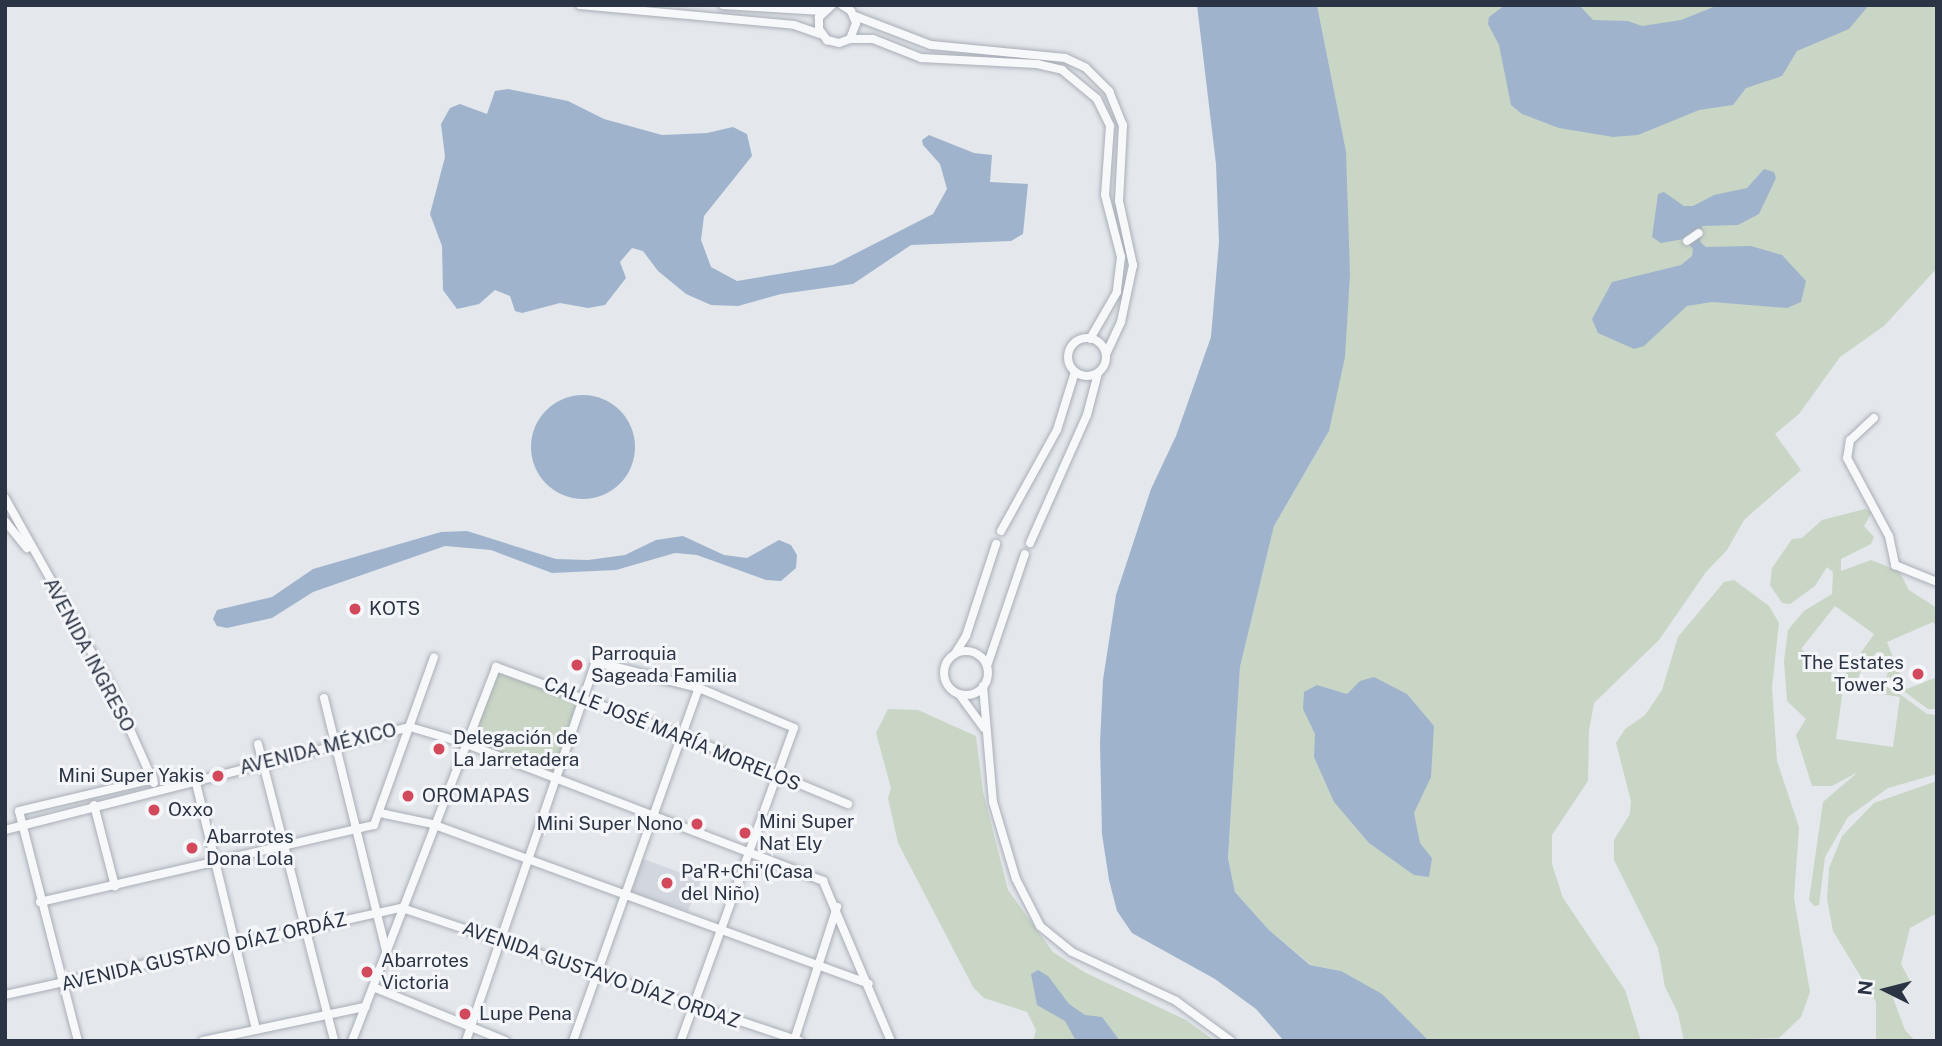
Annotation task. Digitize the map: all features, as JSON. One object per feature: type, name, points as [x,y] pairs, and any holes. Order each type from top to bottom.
[{"type":"street","points":[[580,5],[794,25],[820,34],[832,43],[850,39],[873,39],[921,58],[1037,64],[1062,70],[1097,99],[1110,126],[1105,195],[1121,257],[1117,292],[1090,339],[1079,341],[1070,349],[1069,361],[1075,372],[1086,376],[1098,373]]},
{"type":"street","points":[[723,5],[822,11],[832,5]]},
{"type":"street","points":[[842,5],[855,16],[931,45],[1065,58],[1086,68],[1108,91],[1123,125],[1119,201],[1133,265],[1121,322],[1098,373],[1082,428],[1030,543]]},
{"type":"street","points":[[820,34],[818,23],[822,11]]},
{"type":"street","points":[[850,39],[856,29],[855,16]]},
{"type":"street","points":[[1687,241],[1699,233]]},
{"type":"street","points":[[1090,339],[1106,354]]},
{"type":"street","points":[[1001,531],[1057,430],[1075,372]]},
{"type":"street","points":[[1874,418],[1850,440],[1847,458],[1889,536],[1895,565],[1937,582]]},
{"type":"street","name":"AVENIDA INGRESO","points":[[5,498],[111,687],[155,784]]},
{"type":"street","name":"AVENIDA INGRESO","points":[[5,521],[38,561]]},
{"type":"street","points":[[984,728],[944,678],[945,665],[966,636],[996,544]]},
{"type":"street","points":[[1025,554],[987,666],[984,728],[993,802],[1027,906],[1040,926],[1072,952],[1176,1001],[1231,1041]]},
{"type":"street","points":[[955,653],[974,652],[987,666]]},
{"type":"street","points":[[40,902],[374,825],[434,657]]},
{"type":"street","points":[[467,1041],[596,662],[699,688],[794,728],[681,1041]]},
{"type":"street","name":"CALLE JOSÉ MARÍA MORELOS","points":[[464,743],[496,667],[682,735],[848,804]]},
{"type":"street","points":[[958,694],[972,694],[984,687]]},
{"type":"street","points":[[573,1041],[699,688]]},
{"type":"street","points":[[324,698],[386,950]]},
{"type":"street","name":"AVENIDA MÉXICO","points":[[155,784],[22,825],[19,811],[155,784],[195,779],[410,727],[464,743],[823,881],[837,906],[891,1041]]},
{"type":"street","points":[[352,1041],[464,743]]},
{"type":"street","points":[[258,744],[334,1041]]},
{"type":"street","points":[[195,779],[256,1029]]},
{"type":"street","points":[[94,805],[115,886]]},
{"type":"street","points":[[380,813],[432,824],[869,984]]},
{"type":"street","points":[[5,830],[22,825],[78,1041]]},
{"type":"street","points":[[796,1040],[837,906]]},
{"type":"street","name":"AVENIDA GUSTAVO DÍAZ ORDÁZ","points":[[5,995],[402,908]]},
{"type":"street","name":"AVENIDA GUSTAVO DÍAZ ORDAZ","points":[[402,908],[796,1040]]},
{"type":"street","points":[[373,987],[505,1041]]},
{"type":"street","points":[[203,1041],[365,1007]]},
{"type":"shaded area","name":"Pa'R+Chi'(Casa del Niño)","points":[[643,859],[701,880],[688,911],[632,892]]},
{"type":"green space","points":[[1317,5],[1937,5],[1937,268],[1884,326],[1840,357],[1799,414],[1775,434],[1801,470],[1744,520],[1727,550],[1706,572],[1659,640],[1594,703],[1589,731],[1588,781],[1552,835],[1552,864],[1563,898],[1625,990],[1641,1041],[1429,1041],[1341,971],[1311,965],[1268,929],[1235,892],[1228,858],[1240,667],[1274,526],[1329,431],[1346,151]]},
{"type":"green space","points":[[1865,509],[1872,512],[1864,526],[1874,537],[1871,544],[1841,559],[1841,571],[1871,560],[1899,571],[1909,590],[1937,608],[1937,629],[1933,622],[1887,642],[1894,660],[1886,663],[1882,652],[1877,652],[1869,661],[1860,654],[1874,634],[1835,606],[1801,649],[1841,680],[1856,660],[1864,665],[1857,680],[1871,683],[1870,693],[1843,689],[1836,739],[1893,747],[1900,697],[1881,694],[1883,682],[1927,714],[1937,715],[1937,774],[1888,788],[1848,817],[1825,857],[1819,905],[1814,906],[1809,900],[1823,802],[1858,772],[1832,786],[1812,786],[1796,735],[1806,719],[1787,701],[1784,661],[1788,630],[1804,611],[1832,594],[1833,572],[1827,567],[1815,586],[1790,604],[1782,603],[1770,585],[1772,568],[1792,539],[1802,538],[1822,520]]},
{"type":"green space","points":[[1734,580],[1769,606],[1779,623],[1772,687],[1777,761],[1799,827],[1794,898],[1810,992],[1801,1017],[1779,1038],[1684,1041],[1678,1013],[1665,987],[1658,948],[1614,860],[1614,840],[1630,814],[1631,801],[1616,743],[1625,729],[1645,715],[1662,690],[1678,637],[1724,582]]},
{"type":"green space","points":[[1896,666],[1907,689],[1937,677],[1937,709],[1928,709],[1886,678],[1889,669]]},
{"type":"green space","points":[[498,670],[578,700],[553,773],[473,741]]},
{"type":"green space","points":[[888,709],[918,710],[976,736],[983,792],[1008,890],[1053,952],[1086,973],[1186,1020],[1215,1041],[1033,1041],[1036,1030],[1027,1012],[984,998],[973,987],[898,843],[888,798],[891,788],[876,733]]},
{"type":"green space","points":[[1937,781],[1937,913],[1910,928],[1901,964],[1910,981],[1893,998],[1905,1030],[1915,1041],[1876,1041],[1876,1002],[1833,931],[1827,899],[1829,868],[1842,836],[1874,803]]},
{"type":"water","points":[[1197,5],[1317,5],[1346,151],[1350,274],[1345,357],[1329,431],[1274,526],[1240,667],[1228,858],[1235,892],[1268,929],[1310,965],[1341,971],[1382,994],[1429,1041],[1284,1041],[1256,1009],[1215,979],[1132,933],[1117,911],[1109,880],[1102,834],[1100,743],[1103,680],[1116,595],[1151,489],[1176,436],[1211,337],[1219,242],[1216,164]]},
{"type":"water","points":[[1505,5],[1579,5],[1593,20],[1628,21],[1642,26],[1681,20],[1716,6],[1869,5],[1849,29],[1797,51],[1782,76],[1746,88],[1733,105],[1699,110],[1638,135],[1613,137],[1559,128],[1522,114],[1511,105],[1499,45],[1488,24],[1489,17]]},
{"type":"water","points":[[508,89],[568,101],[604,119],[662,135],[707,133],[733,127],[747,134],[752,156],[704,216],[701,240],[711,267],[737,281],[833,265],[933,214],[947,189],[940,164],[923,145],[922,140],[929,135],[974,153],[992,155],[990,182],[1028,184],[1023,234],[1011,241],[911,245],[853,284],[781,294],[738,306],[711,305],[686,294],[658,271],[643,251],[632,248],[620,262],[626,278],[605,305],[588,308],[560,303],[522,313],[515,311],[510,296],[495,290],[479,304],[457,309],[443,290],[442,246],[430,214],[445,157],[441,124],[450,108],[460,104],[487,114],[495,91]]},
{"type":"water","points":[[1764,169],[1774,172],[1776,178],[1759,214],[1738,225],[1702,226],[1700,242],[1706,247],[1751,246],[1782,255],[1806,281],[1801,302],[1787,308],[1712,302],[1687,306],[1644,346],[1634,349],[1598,333],[1592,319],[1612,282],[1681,265],[1692,256],[1693,249],[1684,239],[1661,243],[1652,237],[1658,194],[1664,192],[1684,206],[1693,206],[1714,195],[1747,188]]},
{"type":"water","points":[[583,395],[603,399],[620,410],[631,427],[635,447],[631,467],[620,484],[603,495],[583,499],[563,495],[546,484],[535,467],[531,447],[535,427],[546,410],[563,399]]},
{"type":"water","points":[[467,531],[556,559],[588,560],[625,555],[656,540],[683,536],[724,555],[747,558],[779,540],[791,545],[797,555],[796,568],[781,581],[766,580],[697,555],[675,553],[616,570],[552,573],[491,550],[445,546],[313,592],[272,618],[227,628],[217,626],[213,619],[217,610],[272,597],[313,569],[441,532]]},
{"type":"water","points":[[1374,677],[1407,694],[1434,726],[1431,777],[1414,813],[1420,843],[1432,858],[1429,877],[1414,875],[1369,843],[1334,802],[1314,757],[1315,734],[1303,709],[1304,692],[1317,685],[1347,694],[1360,681]]},
{"type":"water","points":[[1038,970],[1048,976],[1069,1004],[1085,1015],[1102,1017],[1120,1041],[1076,1041],[1065,1021],[1037,1005],[1031,974]]},
{"type":"place","name":"KOTS","points":[[355,609]]},
{"type":"place","name":"Parroquia Sageada Familia","points":[[577,665]]},
{"type":"place","name":"The Estates Tower 3","points":[[1918,674]]},
{"type":"place","name":"Delegación de La Jarretadera","points":[[439,749]]},
{"type":"place","name":"Mini Super Yakis","points":[[218,776]]},
{"type":"place","name":"OROMAPAS","points":[[408,796]]},
{"type":"place","name":"Oxxo","points":[[154,810]]},
{"type":"place","name":"Mini Super Nono","points":[[697,824]]},
{"type":"place","name":"Mini Super Nat Ely","points":[[745,833]]},
{"type":"place","name":"Abarrotes Dona Lola","points":[[192,848]]},
{"type":"place","name":"Pa'R+Chi'(Casa del Niño)","points":[[667,883]]},
{"type":"place","name":"Abarrotes Victoria","points":[[367,972]]},
{"type":"place","name":"Lupe Pena","points":[[465,1014]]}]
